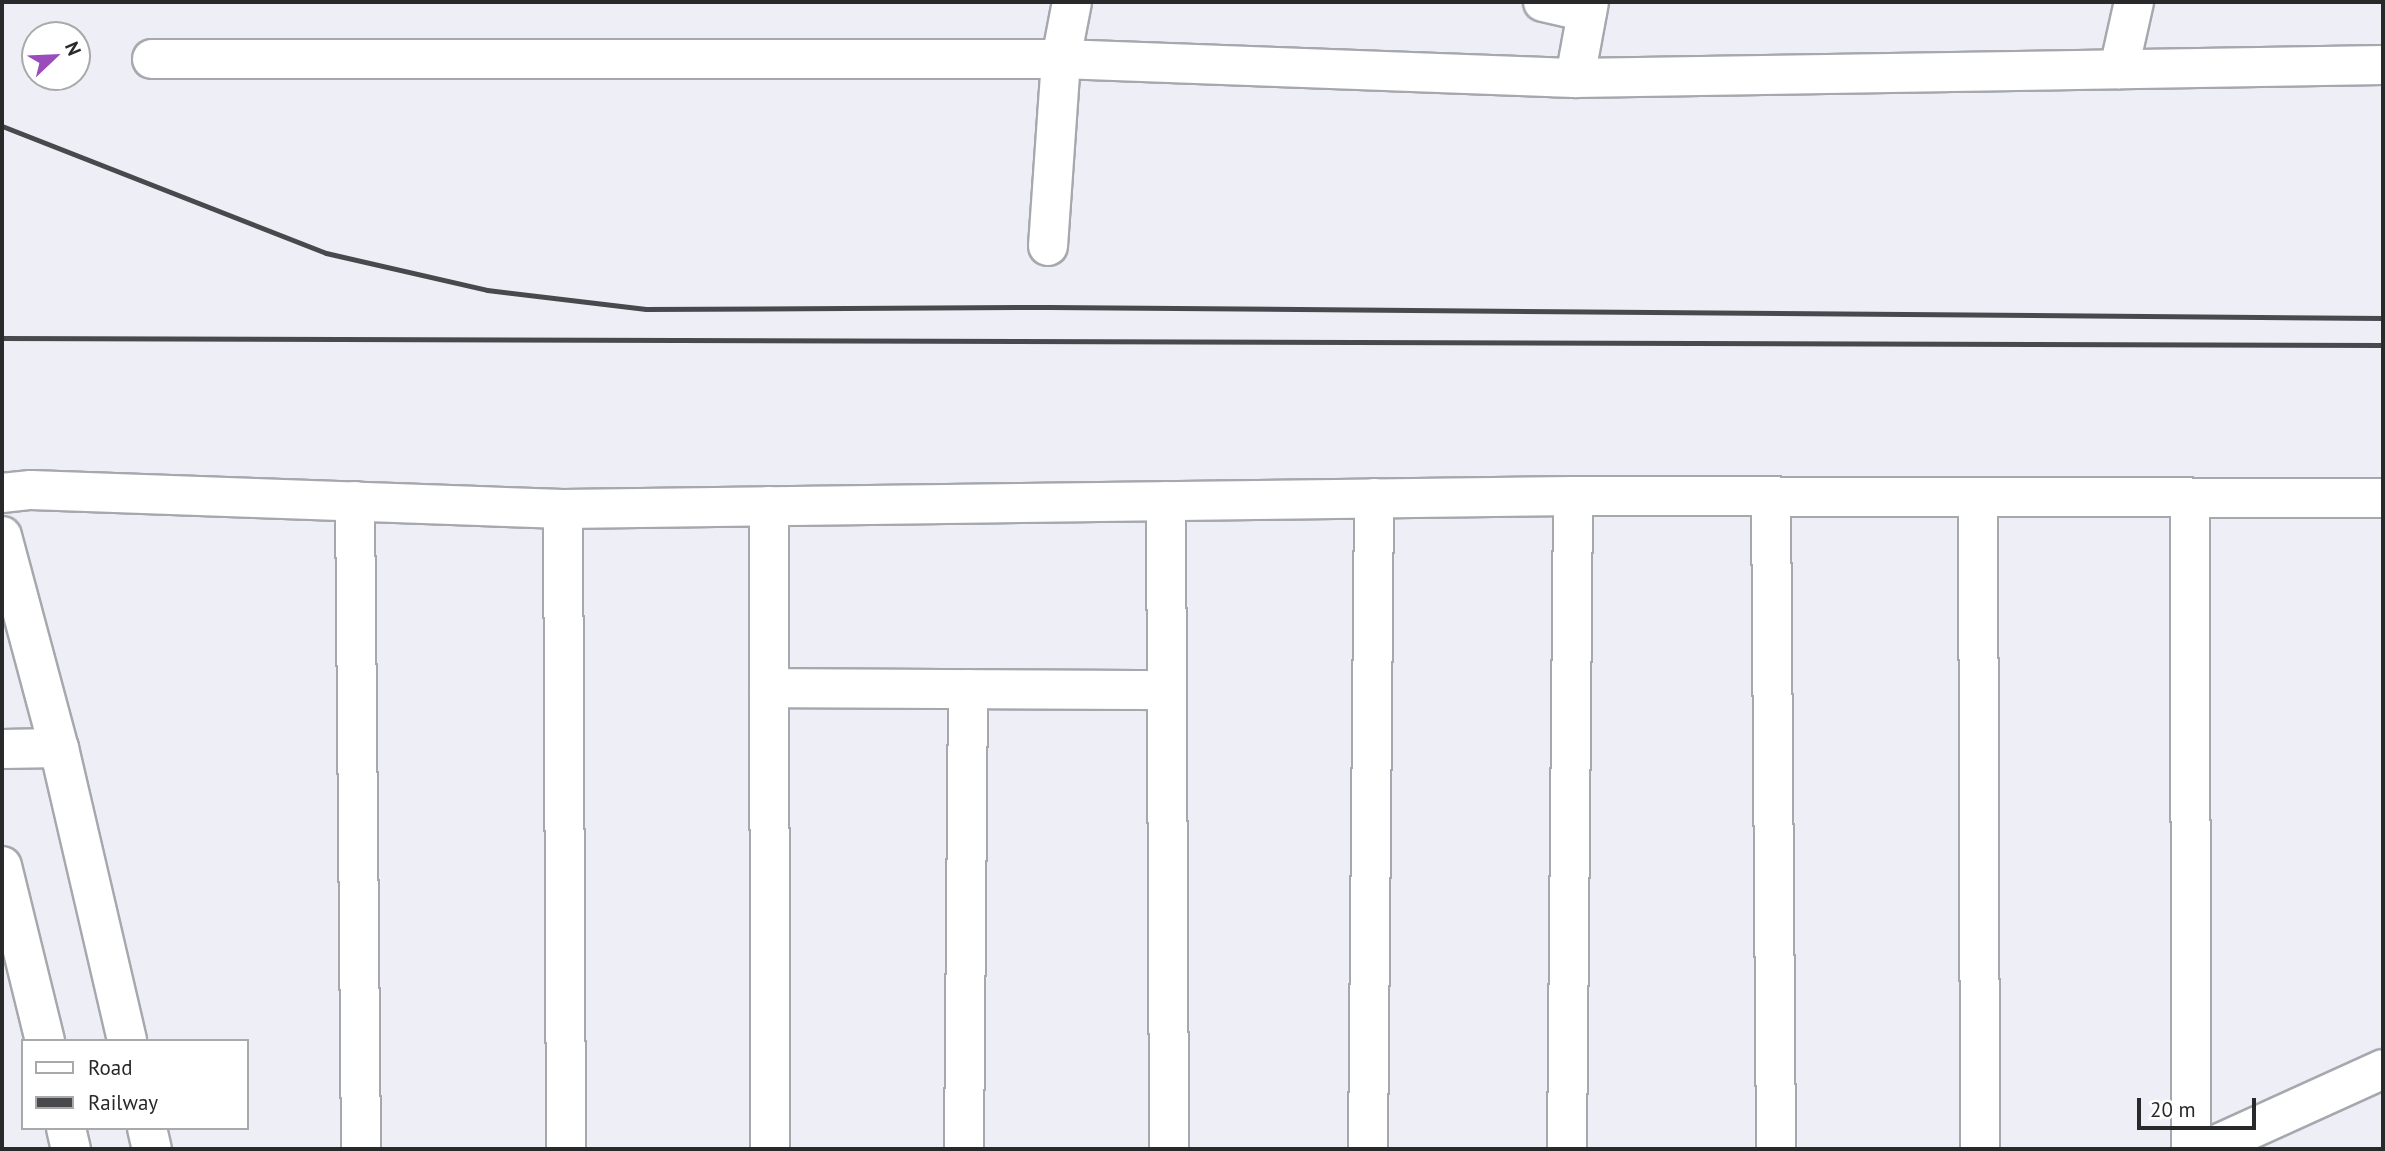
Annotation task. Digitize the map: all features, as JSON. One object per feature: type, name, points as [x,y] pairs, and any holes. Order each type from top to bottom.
[{"type":"street","points":[[1048,246],[1061,59],[1072,2]]},
{"type":"street","points":[[1543,2],[1588,7],[1574,78]]},
{"type":"street","points":[[2119,69],[2134,2]]},
{"type":"street","points":[[152,59],[1061,59],[1574,78],[2383,65]]},
{"type":"street","points":[[2,493],[31,489],[563,509],[1573,496],[2383,498]]},
{"type":"street","points":[[1567,1149],[1573,496]]},
{"type":"street","points":[[1771,497],[1776,1149]]},
{"type":"street","points":[[1978,497],[1980,1149]]},
{"type":"street","points":[[1368,1149],[1374,498]]},
{"type":"street","points":[[2190,498],[2191,1149]]},
{"type":"street","points":[[1166,501],[1169,1149]]},
{"type":"street","points":[[355,502],[361,1149]]},
{"type":"street","points":[[769,506],[770,1149]]},
{"type":"street","points":[[563,509],[566,1149]]},
{"type":"street","points":[[2,536],[59,748],[127,1039]]},
{"type":"street","points":[[769,688],[1167,690]]},
{"type":"street","points":[[964,1149],[968,689]]},
{"type":"street","points":[[2,749],[59,748]]},
{"type":"street","points":[[2,866],[45,1039]]},
{"type":"street","points":[[2207,1149],[2383,1069]]},
{"type":"street","points":[[66,1130],[71,1149]]},
{"type":"street","points":[[147,1130],[152,1149]]},
{"type":"railway","points":[[2,126],[326,253],[487,290],[646,309],[1049,307],[2383,318]]},
{"type":"railway","points":[[2,338],[2383,345]]}]
